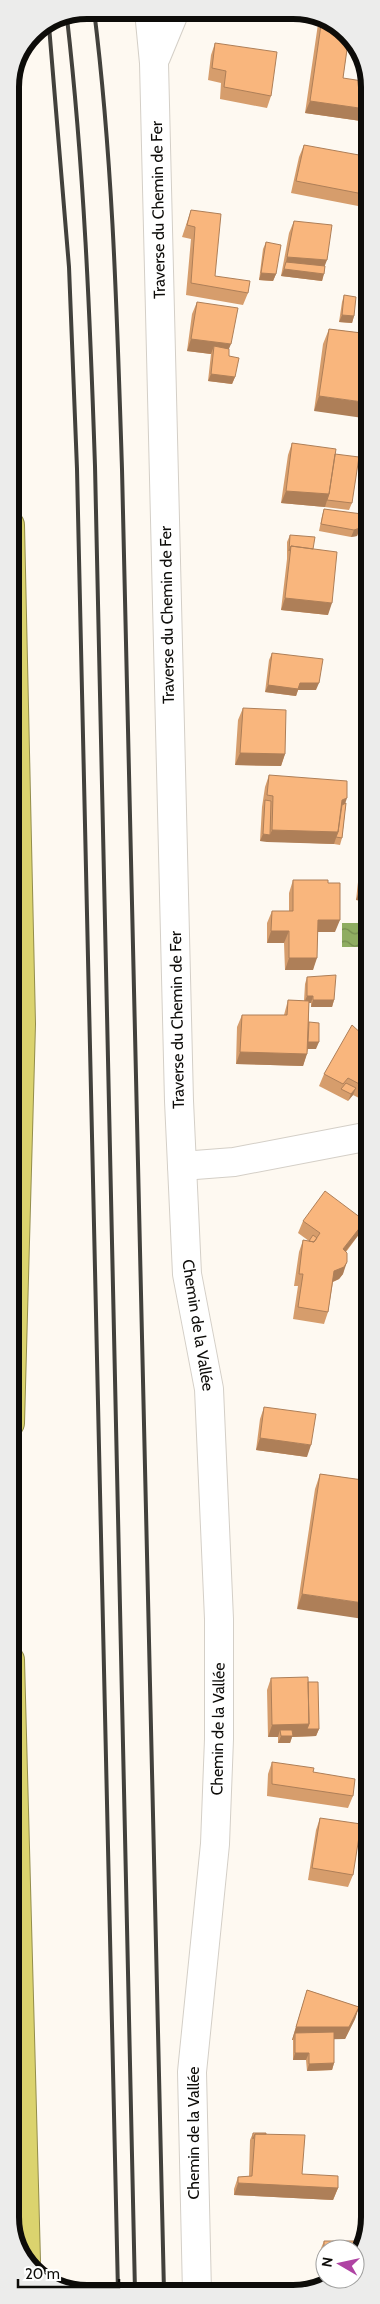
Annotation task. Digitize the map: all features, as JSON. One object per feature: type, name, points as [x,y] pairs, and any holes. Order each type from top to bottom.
[{"type":"highway","points":[[19,933],[21,1024],[19,1097]]},
{"type":"highway","points":[[19,1998],[26,2246]]},
{"type":"street","name":"Traverse du Chemin de Fer","points":[[150,19],[154,63],[182,1166]]},
{"type":"street","name":"Traverse du Chemin de Fer","points":[[154,63],[172,19]]},
{"type":"street","points":[[182,1166],[234,1162],[361,1138]]},
{"type":"street","name":"Chemin de la Vallée","points":[[182,1166],[187,1274],[209,1389],[219,1619],[219,1739],[214,1844],[192,2072],[196,2285]]},
{"type":"water","points":[[342,923],[361,923],[361,947],[342,947]]},
{"type":"building","points":[[321,25],[338,36],[347,46],[343,78],[361,81],[361,108],[310,101]]},
{"type":"building","points":[[215,43],[277,52],[271,96],[224,87],[226,71],[212,68]]},
{"type":"building","points":[[304,145],[361,155],[361,194],[296,181]]},
{"type":"building","points":[[191,210],[221,214],[215,276],[250,281],[248,293],[191,283],[195,227],[187,225]]},
{"type":"building","points":[[294,221],[332,225],[327,260],[287,257]]},
{"type":"building","points":[[266,242],[281,245],[276,274],[261,273]]},
{"type":"building","points":[[286,262],[325,266],[324,274],[284,269]]},
{"type":"building","points":[[344,295],[356,297],[354,316],[342,315]]},
{"type":"building","points":[[197,302],[238,308],[231,344],[191,339]]},
{"type":"building","points":[[329,329],[361,333],[361,402],[319,396]]},
{"type":"building","points":[[214,346],[229,349],[229,356],[239,358],[235,377],[211,374]]},
{"type":"building","points":[[292,443],[336,449],[329,494],[286,491]]},
{"type":"building","points":[[335,454],[359,457],[352,503],[327,500]]},
{"type":"building","points":[[324,509],[361,514],[360,528],[354,530],[321,524]]},
{"type":"building","points":[[290,535],[315,537],[313,549],[291,546],[289,551]]},
{"type":"building","points":[[291,546],[337,552],[332,603],[285,598]]},
{"type":"building","points":[[272,653],[323,659],[319,683],[300,683],[298,689],[268,685]]},
{"type":"building","points":[[243,708],[286,710],[285,754],[240,753]]},
{"type":"building","points":[[269,775],[347,781],[347,798],[342,800],[338,832],[272,830],[273,796],[267,795]]},
{"type":"building","points":[[265,800],[271,801],[270,835],[263,834]]},
{"type":"building","points":[[346,803],[342,838],[336,837],[342,805]]},
{"type":"building","points":[[293,880],[328,880],[328,883],[340,883],[340,920],[318,920],[317,958],[289,958],[289,931],[271,931],[272,911],[293,911]]},
{"type":"building","points":[[336,975],[334,1000],[313,1000],[313,996],[307,996],[307,977]]},
{"type":"building","points":[[288,1000],[309,1001],[307,1054],[240,1052],[242,1015],[287,1015]]},
{"type":"building","points":[[309,1022],[319,1023],[319,1042],[308,1042]]},
{"type":"building","points":[[352,1025],[361,1033],[361,1085],[348,1078],[343,1084],[324,1074]]},
{"type":"building","points":[[346,1083],[356,1088],[351,1094],[341,1089]]},
{"type":"building","points":[[325,1191],[361,1218],[361,1226],[343,1249],[347,1253],[347,1262],[344,1267],[334,1271],[328,1312],[298,1307],[303,1274],[299,1274],[303,1240],[314,1242],[320,1233],[303,1221]]},
{"type":"building","points":[[313,1235],[317,1238],[314,1242],[309,1241]]},
{"type":"building","points":[[264,1407],[316,1414],[311,1445],[260,1438]]},
{"type":"building","points":[[320,1474],[361,1480],[361,1603],[302,1594]]},
{"type":"building","points":[[308,1677],[309,1724],[272,1725],[271,1678]]},
{"type":"building","points":[[308,1682],[318,1682],[319,1729],[307,1729],[309,1724]]},
{"type":"building","points":[[280,1730],[292,1730],[293,1736],[281,1736]]},
{"type":"building","points":[[272,1762],[314,1768],[313,1772],[355,1779],[353,1796],[272,1784]]},
{"type":"building","points":[[320,1818],[361,1824],[353,1875],[312,1868]]},
{"type":"building","points":[[307,1990],[359,2007],[349,2027],[296,2027]]},
{"type":"building","points":[[334,2032],[334,2063],[309,2064],[309,2053],[295,2053],[295,2033]]},
{"type":"building","points":[[253,2133],[266,2134],[255,2134],[253,2139]]},
{"type":"building","points":[[255,2134],[305,2135],[302,2174],[338,2176],[338,2188],[238,2183],[238,2177],[252,2176]]},
{"type":"railway","points":[[95,19],[110,182],[122,469],[164,2285]]},
{"type":"railway","points":[[67,22],[82,186],[95,466],[135,2285]]},
{"type":"railway","points":[[49,30],[69,267],[77,469],[118,2285]]}]
